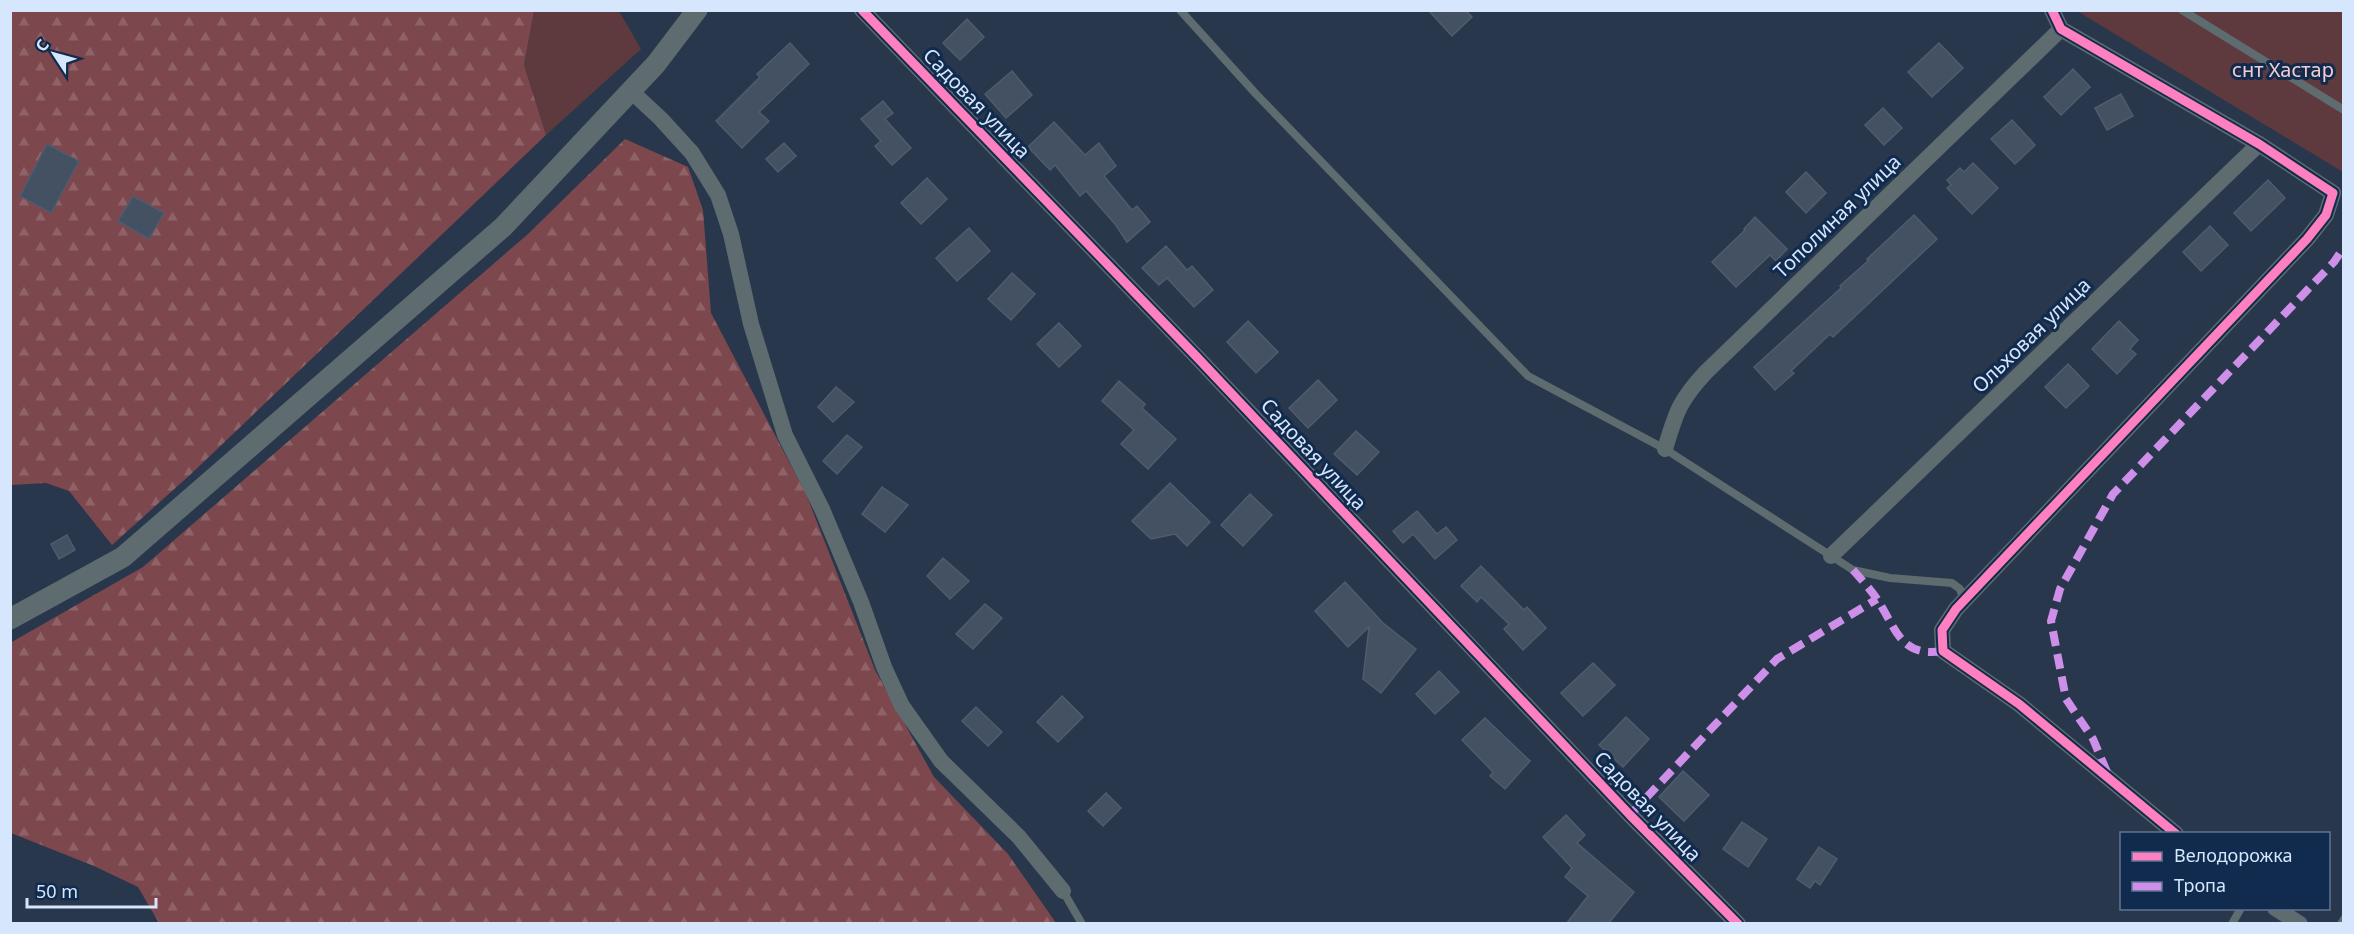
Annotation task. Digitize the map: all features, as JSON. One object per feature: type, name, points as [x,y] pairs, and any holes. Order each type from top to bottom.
[{"type":"street","points":[[10,619],[123,557],[503,227],[656,64],[697,10]]},
{"type":"street","name":"Садовая улица","points":[[862,10],[1203,363],[1630,815],[1738,924]]},
{"type":"street","points":[[2052,10],[2061,29],[2259,144],[2338,197],[2307,239],[1964,601],[1942,630],[1943,651],[2019,704],[2174,832]]},
{"type":"street","name":"Тополиная улица","points":[[1665,449],[1675,414],[1686,393],[2061,29]]},
{"type":"street","points":[[631,91],[692,153],[718,195],[731,234],[751,324],[785,435],[822,509],[861,602],[884,667],[902,706],[941,761],[1019,837],[1063,891]]},
{"type":"street","name":"Ольховая улица","points":[[1831,556],[2259,144]]},
{"type":"street","points":[[2277,910],[2300,924]]},
{"type":"lane","points":[[1180,10],[1256,94],[1528,376],[1665,449],[1853,570],[1881,576],[1952,583],[1960,589],[1964,601]]},
{"type":"lane","points":[[2182,10],[2343,110]]},
{"type":"lane","points":[[1063,891],[1082,924]]},
{"type":"lane","points":[[2232,924],[2240,910]]},
{"type":"lane","points":[[2341,924],[2343,919]]},
{"type":"green space","points":[[11,11],[534,11],[524,65],[546,135],[191,474],[112,545],[69,491],[46,483],[11,485]]},
{"type":"green space","points":[[534,11],[619,11],[641,49],[546,135],[524,65]]},
{"type":"green space","name":"снт Хастар","points":[[2077,11],[2343,11],[2343,172]]},
{"type":"green space","points":[[625,139],[688,167],[703,210],[711,313],[806,494],[875,670],[934,777],[1008,854],[1056,923],[159,923],[138,887],[94,866],[11,833],[10,643],[143,567],[528,234]]},
{"type":"building","points":[[1428,10],[1465,10],[1472,17],[1452,36]]},
{"type":"building","points":[[967,19],[984,37],[960,60],[943,43]]},
{"type":"building","points":[[790,43],[809,64],[759,112],[769,121],[742,148],[716,121],[760,77],[757,74]]},
{"type":"building","points":[[1939,43],[1963,68],[1932,97],[1908,72]]},
{"type":"building","points":[[2073,69],[2090,87],[2061,115],[2044,97]]},
{"type":"building","points":[[1012,71],[1032,95],[1006,118],[985,94]]},
{"type":"building","points":[[2121,94],[2133,116],[2107,130],[2095,108]]},
{"type":"building","points":[[883,101],[893,113],[885,119],[911,148],[892,165],[875,146],[881,141],[861,119]]},
{"type":"building","points":[[1883,108],[1902,128],[1884,145],[1865,125]]},
{"type":"building","points":[[2012,120],[2035,145],[2015,164],[1991,139]]},
{"type":"building","points":[[1054,122],[1085,155],[1099,143],[1116,166],[1104,176],[1132,210],[1137,206],[1150,222],[1127,242],[1115,224],[1086,191],[1080,196],[1055,165],[1050,170],[1028,147]]},
{"type":"building","points":[[784,143],[796,156],[778,172],[766,159]]},
{"type":"building","points":[[47,144],[79,161],[51,213],[20,196]]},
{"type":"building","points":[[1973,163],[1998,188],[1972,214],[1947,188],[1951,185],[1947,180],[1960,168],[1964,172]]},
{"type":"building","points":[[1806,172],[1826,193],[1806,213],[1786,192]]},
{"type":"building","points":[[927,178],[947,199],[921,224],[901,203]]},
{"type":"building","points":[[2268,180],[2285,198],[2251,231],[2234,213]]},
{"type":"building","points":[[133,196],[164,213],[149,239],[118,221]]},
{"type":"building","points":[[1914,215],[1937,239],[1833,337],[1830,334],[1791,371],[1794,373],[1775,390],[1754,367],[1841,288],[1840,286],[1869,260],[1867,259]]},
{"type":"building","points":[[1755,217],[1787,249],[1776,261],[1770,255],[1736,287],[1712,262]]},
{"type":"building","points":[[2210,226],[2228,245],[2201,271],[2183,252]]},
{"type":"building","points":[[969,228],[990,251],[957,281],[936,258]]},
{"type":"building","points":[[1166,246],[1187,270],[1192,266],[1213,290],[1194,307],[1167,278],[1159,285],[1142,268]]},
{"type":"building","points":[[1012,273],[1035,294],[1011,320],[988,299]]},
{"type":"building","points":[[1248,321],[1278,352],[1256,373],[1227,342]]},
{"type":"building","points":[[2119,321],[2138,340],[2130,349],[2136,354],[2117,374],[2092,349]]},
{"type":"building","points":[[1059,323],[1081,346],[1059,367],[1037,344]]},
{"type":"building","points":[[2068,364],[2089,386],[2066,408],[2045,387]]},
{"type":"building","points":[[1318,380],[1337,400],[1308,428],[1289,408]]},
{"type":"building","points":[[1119,381],[1145,404],[1142,408],[1176,439],[1148,469],[1121,444],[1134,430],[1102,401]]},
{"type":"building","points":[[836,387],[854,402],[833,422],[818,407]]},
{"type":"building","points":[[1356,431],[1379,452],[1357,475],[1334,454]]},
{"type":"building","points":[[847,435],[862,447],[837,474],[823,461]]},
{"type":"building","points":[[1170,483],[1210,522],[1187,546],[1175,534],[1151,539],[1132,521]]},
{"type":"building","points":[[882,487],[908,505],[885,532],[862,514]]},
{"type":"building","points":[[1250,494],[1272,515],[1243,546],[1221,525]]},
{"type":"building","points":[[1417,511],[1437,534],[1446,527],[1457,540],[1435,559],[1413,534],[1403,543],[1393,531]]},
{"type":"building","points":[[67,535],[75,550],[59,559],[51,544]]},
{"type":"building","points":[[943,558],[969,581],[950,599],[927,576]]},
{"type":"building","points":[[1481,566],[1524,610],[1527,607],[1546,628],[1523,650],[1504,629],[1509,624],[1481,597],[1477,602],[1461,586]]},
{"type":"building","points":[[1345,582],[1383,623],[1416,649],[1381,693],[1363,679],[1369,627],[1348,647],[1315,611]]},
{"type":"building","points":[[985,604],[1002,618],[973,649],[956,634]]},
{"type":"building","points":[[1593,663],[1615,685],[1583,716],[1561,693]]},
{"type":"building","points":[[1439,671],[1459,692],[1435,714],[1416,694]]},
{"type":"building","points":[[1062,696],[1083,717],[1058,742],[1037,722]]},
{"type":"building","points":[[976,707],[1002,732],[988,746],[962,721]]},
{"type":"building","points":[[1626,717],[1649,739],[1623,767],[1599,745]]},
{"type":"building","points":[[1485,718],[1530,761],[1505,789],[1490,776],[1493,772],[1462,740]]},
{"type":"building","points":[[1683,771],[1709,795],[1684,821],[1659,797]]},
{"type":"building","points":[[1106,793],[1121,808],[1103,826],[1088,811]]},
{"type":"building","points":[[1566,815],[1585,835],[1577,843],[1634,892],[1608,924],[1566,924],[1588,896],[1565,877],[1572,868],[1543,837]]},
{"type":"building","points":[[1742,822],[1767,839],[1748,867],[1723,849]]},
{"type":"building","points":[[1819,847],[1837,859],[1820,885],[1815,881],[1810,888],[1797,879]]},
{"type":"marked path","points":[[2107,772],[2093,739],[2066,699],[2051,621],[2060,589],[2113,494],[2334,262],[2344,247]]},
{"type":"marked path","points":[[1853,570],[1874,595],[1895,630],[1908,645],[1917,650],[1943,651]]},
{"type":"marked path","points":[[1630,815],[1777,659],[1877,599]]},
{"type":"cycle path","points":[[862,10],[1195,355],[1630,815],[1738,924]]},
{"type":"cycle path","points":[[2052,10],[2061,29],[2259,144],[2333,193],[2326,215],[2307,239],[1956,609],[1942,630],[1943,651],[2019,704],[2174,832]]}]
